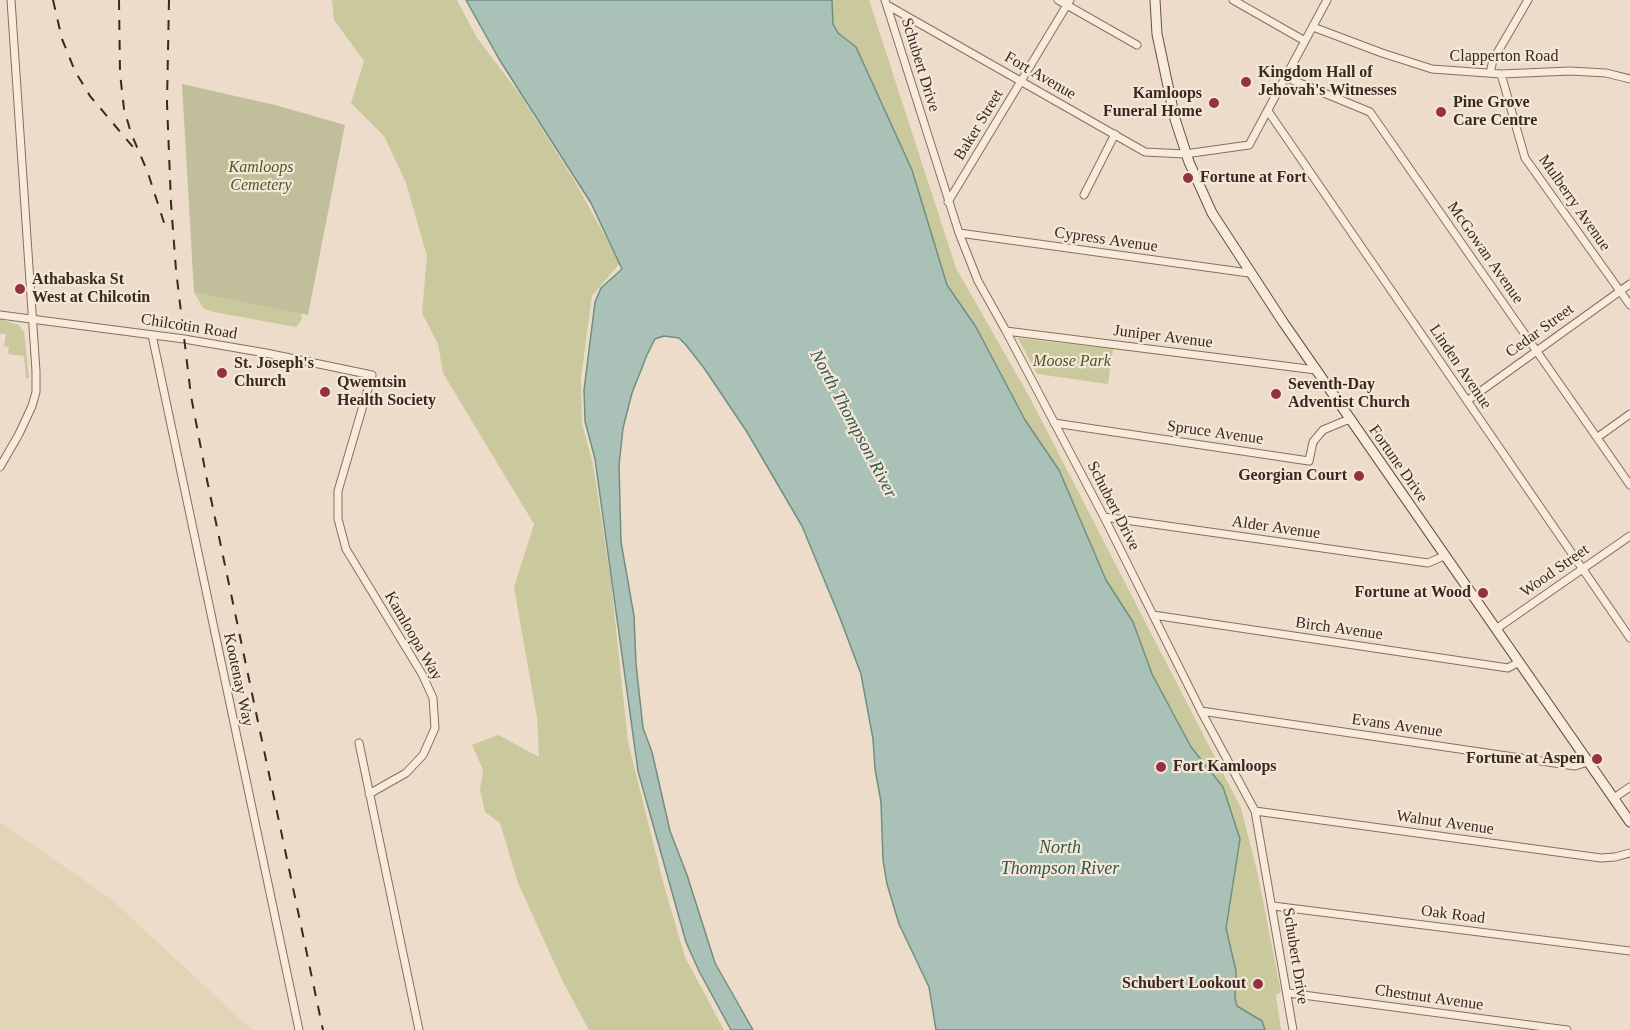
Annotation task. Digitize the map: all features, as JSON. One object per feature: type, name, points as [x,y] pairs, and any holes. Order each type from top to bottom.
[{"type":"main road","name":"Fortune Drive","points":[[1155,0],[1157,34],[1165,79],[1185,154],[1212,213],[1249,273],[1630,822]]},
{"type":"street","points":[[0,467],[27,420],[36,392],[11,0]]},
{"type":"street","points":[[1058,0],[1069,3],[1137,45]]},
{"type":"street","points":[[1233,0],[1305,41]]},
{"type":"street","points":[[1268,111],[1328,0]]},
{"type":"street","points":[[1490,73],[1492,60],[1528,0]]},
{"type":"street","name":"Fort Avenue","points":[[886,2],[1144,152],[1185,154],[1249,145],[1268,111]]},
{"type":"street","name":"Schubert Drive","points":[[886,2],[958,233],[978,281],[1104,517],[1201,711],[1255,811],[1293,1030]]},
{"type":"street","name":"Baker Street","points":[[948,202],[1069,3]]},
{"type":"street","name":"Clapperton Road","points":[[1313,27],[1432,69],[1501,74],[1570,71],[1606,73],[1630,79]]},
{"type":"street","name":"Mulberry Avenue","points":[[1501,74],[1525,159],[1630,305]]},
{"type":"street","name":"McGowan Avenue","points":[[1285,77],[1370,112],[1630,485]]},
{"type":"street","name":"Linden Avenue","points":[[1268,111],[1630,639]]},
{"type":"street","points":[[1084,195],[1115,134]]},
{"type":"street","name":"Cypress Avenue","points":[[958,233],[1249,273]]},
{"type":"street","name":"Cedar Street","points":[[1467,401],[1630,284]]},
{"type":"street","name":"Chilcotin Road","points":[[0,315],[266,353],[372,375]]},
{"type":"street","name":"Juniper Avenue","points":[[1006,331],[1316,370]]},
{"type":"street","name":"Kootenay Way","points":[[152,335],[299,1030]]},
{"type":"street","name":"Kamloopa Way","points":[[369,794],[406,773],[423,755],[435,728],[433,698],[422,674],[346,549],[338,519],[338,491],[372,375]]},
{"type":"street","points":[[1598,437],[1630,414]]},
{"type":"street","name":"Spruce Avenue","points":[[1054,423],[1309,461],[1313,442],[1323,430],[1347,420],[1351,421]]},
{"type":"street","name":"Alder Avenue","points":[[1104,517],[1428,563],[1444,556]]},
{"type":"street","name":"Wood Street","points":[[1496,629],[1630,536]]},
{"type":"street","name":"Birch Avenue","points":[[1153,615],[1508,668],[1519,662]]},
{"type":"street","name":"Evans Avenue","points":[[1201,711],[1575,766],[1588,762]]},
{"type":"street","points":[[359,743],[419,1030]]},
{"type":"street","points":[[1614,798],[1630,787]]},
{"type":"street","name":"Walnut Avenue","points":[[1255,811],[1601,858],[1630,853]]},
{"type":"street","name":"Oak Road","points":[[1273,906],[1630,951]]},
{"type":"street","name":"Chestnut Avenue","points":[[1288,993],[1567,1030]]},
{"type":"shaded area","points":[[0,822],[111,899],[252,1030],[0,1030]]},
{"type":"green space","points":[[332,0],[457,0],[477,38],[519,93],[574,180],[620,263],[592,296],[581,378],[582,424],[593,464],[611,582],[628,742],[663,882],[685,957],[724,1030],[589,1030],[562,980],[518,883],[500,823],[485,812],[480,790],[483,770],[472,745],[498,735],[539,757],[537,718],[514,587],[534,524],[443,373],[438,344],[422,313],[427,256],[406,183],[384,136],[351,103],[364,61],[334,20]]},
{"type":"green space","points":[[832,0],[869,0],[956,268],[1030,398],[1241,808],[1257,871],[1281,992],[1276,995],[1281,1030],[1265,1030],[1261,1021],[1237,1006],[1235,998],[1236,971],[1226,928],[1240,839],[1223,787],[1191,747],[1152,674],[1133,622],[1106,580],[1059,470],[1025,420],[976,327],[947,285],[912,170],[856,47],[838,33],[833,24]]},
{"type":"green space","name":"Kamloops Cemetery","points":[[182,84],[275,105],[345,125],[308,315],[194,292]]},
{"type":"green space","points":[[204,277],[300,310],[302,319],[296,327],[203,308],[194,292]]},
{"type":"green space","points":[[0,319],[19,325],[24,332],[29,378],[26,378],[24,356],[8,354],[9,347],[4,346],[6,334],[0,334]]},
{"type":"green space","name":"Moose Park","points":[[1018,338],[1113,349],[1108,384],[1037,374]]},
{"type":"water","name":"North Thompson River","points":[[466,0],[832,0],[833,24],[838,33],[856,47],[912,170],[947,285],[976,327],[1025,420],[1059,470],[1106,580],[1133,622],[1152,674],[1191,747],[1223,787],[1240,839],[1226,928],[1236,971],[1235,998],[1237,1006],[1262,1021],[1265,1030],[936,1030],[929,987],[899,924],[887,884],[883,860],[881,802],[873,739],[861,674],[840,618],[802,526],[747,432],[686,345],[679,338],[664,336],[655,339],[647,355],[632,393],[623,428],[619,465],[621,542],[634,616],[636,664],[643,728],[652,752],[670,831],[687,875],[715,963],[753,1030],[731,1030],[686,942],[638,771],[595,459],[585,421],[584,390],[595,302],[601,288],[622,269],[591,203],[499,59]]},
{"type":"railway","points":[[53,0],[62,39],[75,71],[90,96],[133,147]]},
{"type":"railway","points":[[119,0],[120,73],[124,109],[166,229]]},
{"type":"railway","points":[[169,0],[167,103],[171,203],[176,270],[191,396],[323,1030]]},
{"type":"place","name":"Kingdom Hall of Jehovah's Witnesses","points":[[1246,82]]},
{"type":"place","name":"Kamloops Funeral Home","points":[[1214,103]]},
{"type":"place","name":"Pine Grove Care Centre","points":[[1441,112]]},
{"type":"place","name":"Fortune at Fort","points":[[1188,178]]},
{"type":"place","name":"Athabaska St West at Chilcotin","points":[[20,289]]},
{"type":"place","name":"St. Joseph's Church","points":[[222,373]]},
{"type":"place","name":"Qwemtsin Health Society","points":[[325,392]]},
{"type":"place","name":"Seventh-Day Adventist Church","points":[[1276,394]]},
{"type":"place","name":"Georgian Court","points":[[1359,476]]},
{"type":"place","name":"Fortune at Wood","points":[[1483,593]]},
{"type":"place","name":"Fortune at Aspen","points":[[1597,759]]},
{"type":"place","name":"Fort Kamloops","points":[[1161,767]]},
{"type":"place","name":"Schubert Lookout","points":[[1258,984]]}]
